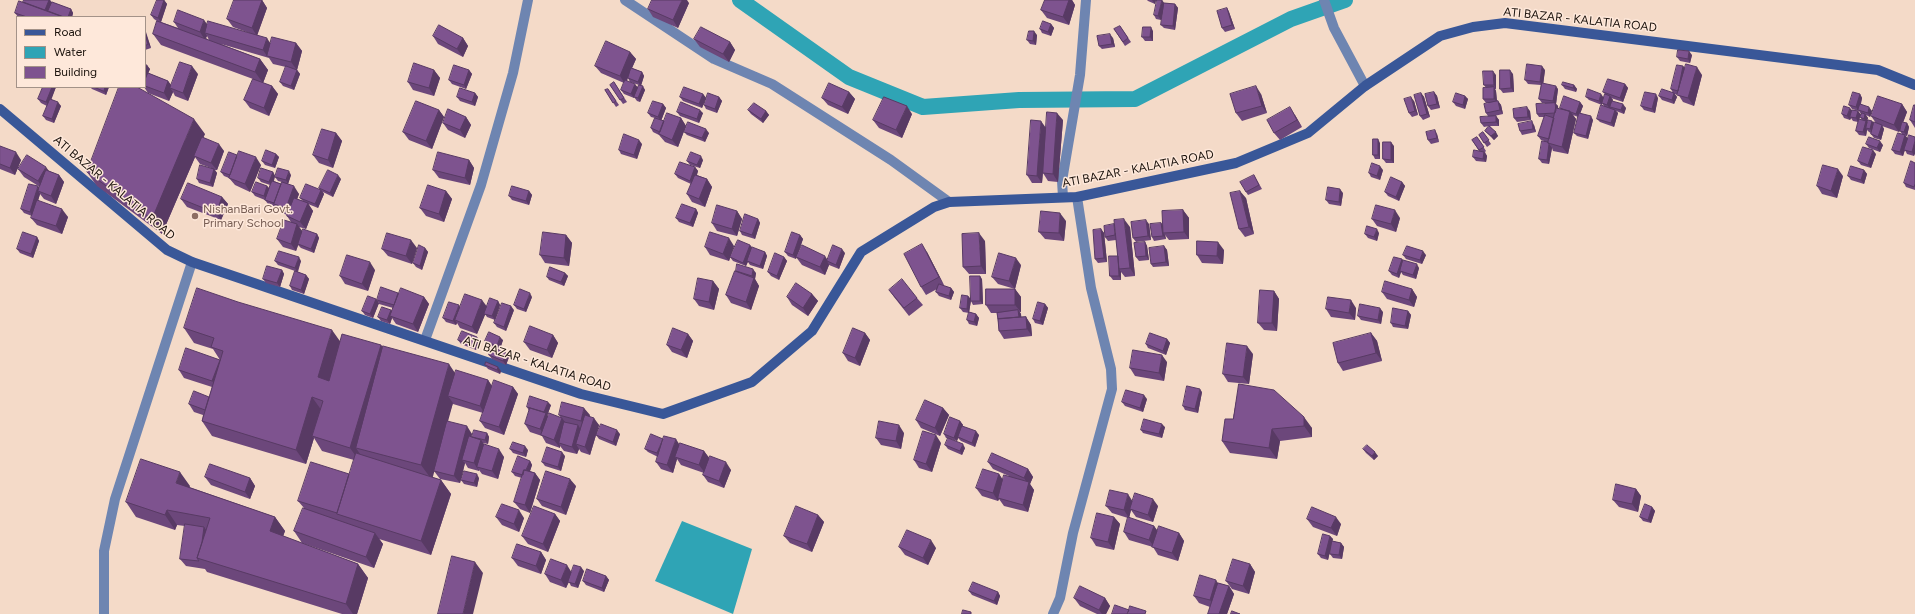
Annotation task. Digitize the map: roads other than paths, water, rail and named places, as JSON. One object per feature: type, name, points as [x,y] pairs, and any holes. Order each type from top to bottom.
[{"type":"main road","name":"ATI BAZAR - KALATIA ROAD","points":[[0,109],[167,250],[192,262],[581,394],[663,414],[752,382],[812,331],[861,252],[934,208],[949,202],[1077,196],[1236,163],[1308,133],[1365,86],[1440,36],[1473,27],[1504,23],[1878,70],[1915,85]]},
{"type":"street","points":[[425,340],[481,185],[513,73],[528,0]]},
{"type":"street","points":[[625,0],[714,59],[772,84],[891,160],[949,202]]},
{"type":"street","points":[[1064,197],[1062,181],[1080,75],[1086,0]]},
{"type":"street","points":[[1324,0],[1334,28],[1365,86]]},
{"type":"street","points":[[1053,614],[1060,598],[1073,533],[1112,389],[1111,369],[1091,288],[1077,196]]},
{"type":"street","points":[[104,614],[104,551],[115,499],[192,262]]},
{"type":"water","points":[[682,521],[752,549],[733,614],[655,581]]},
{"type":"waterway","points":[[740,0],[849,77],[923,107],[1019,100],[1135,99],[1291,19],[1345,0]]},
{"type":"place","name":"NishanBari Govt. Primary School","points":[[195,216]]}]
